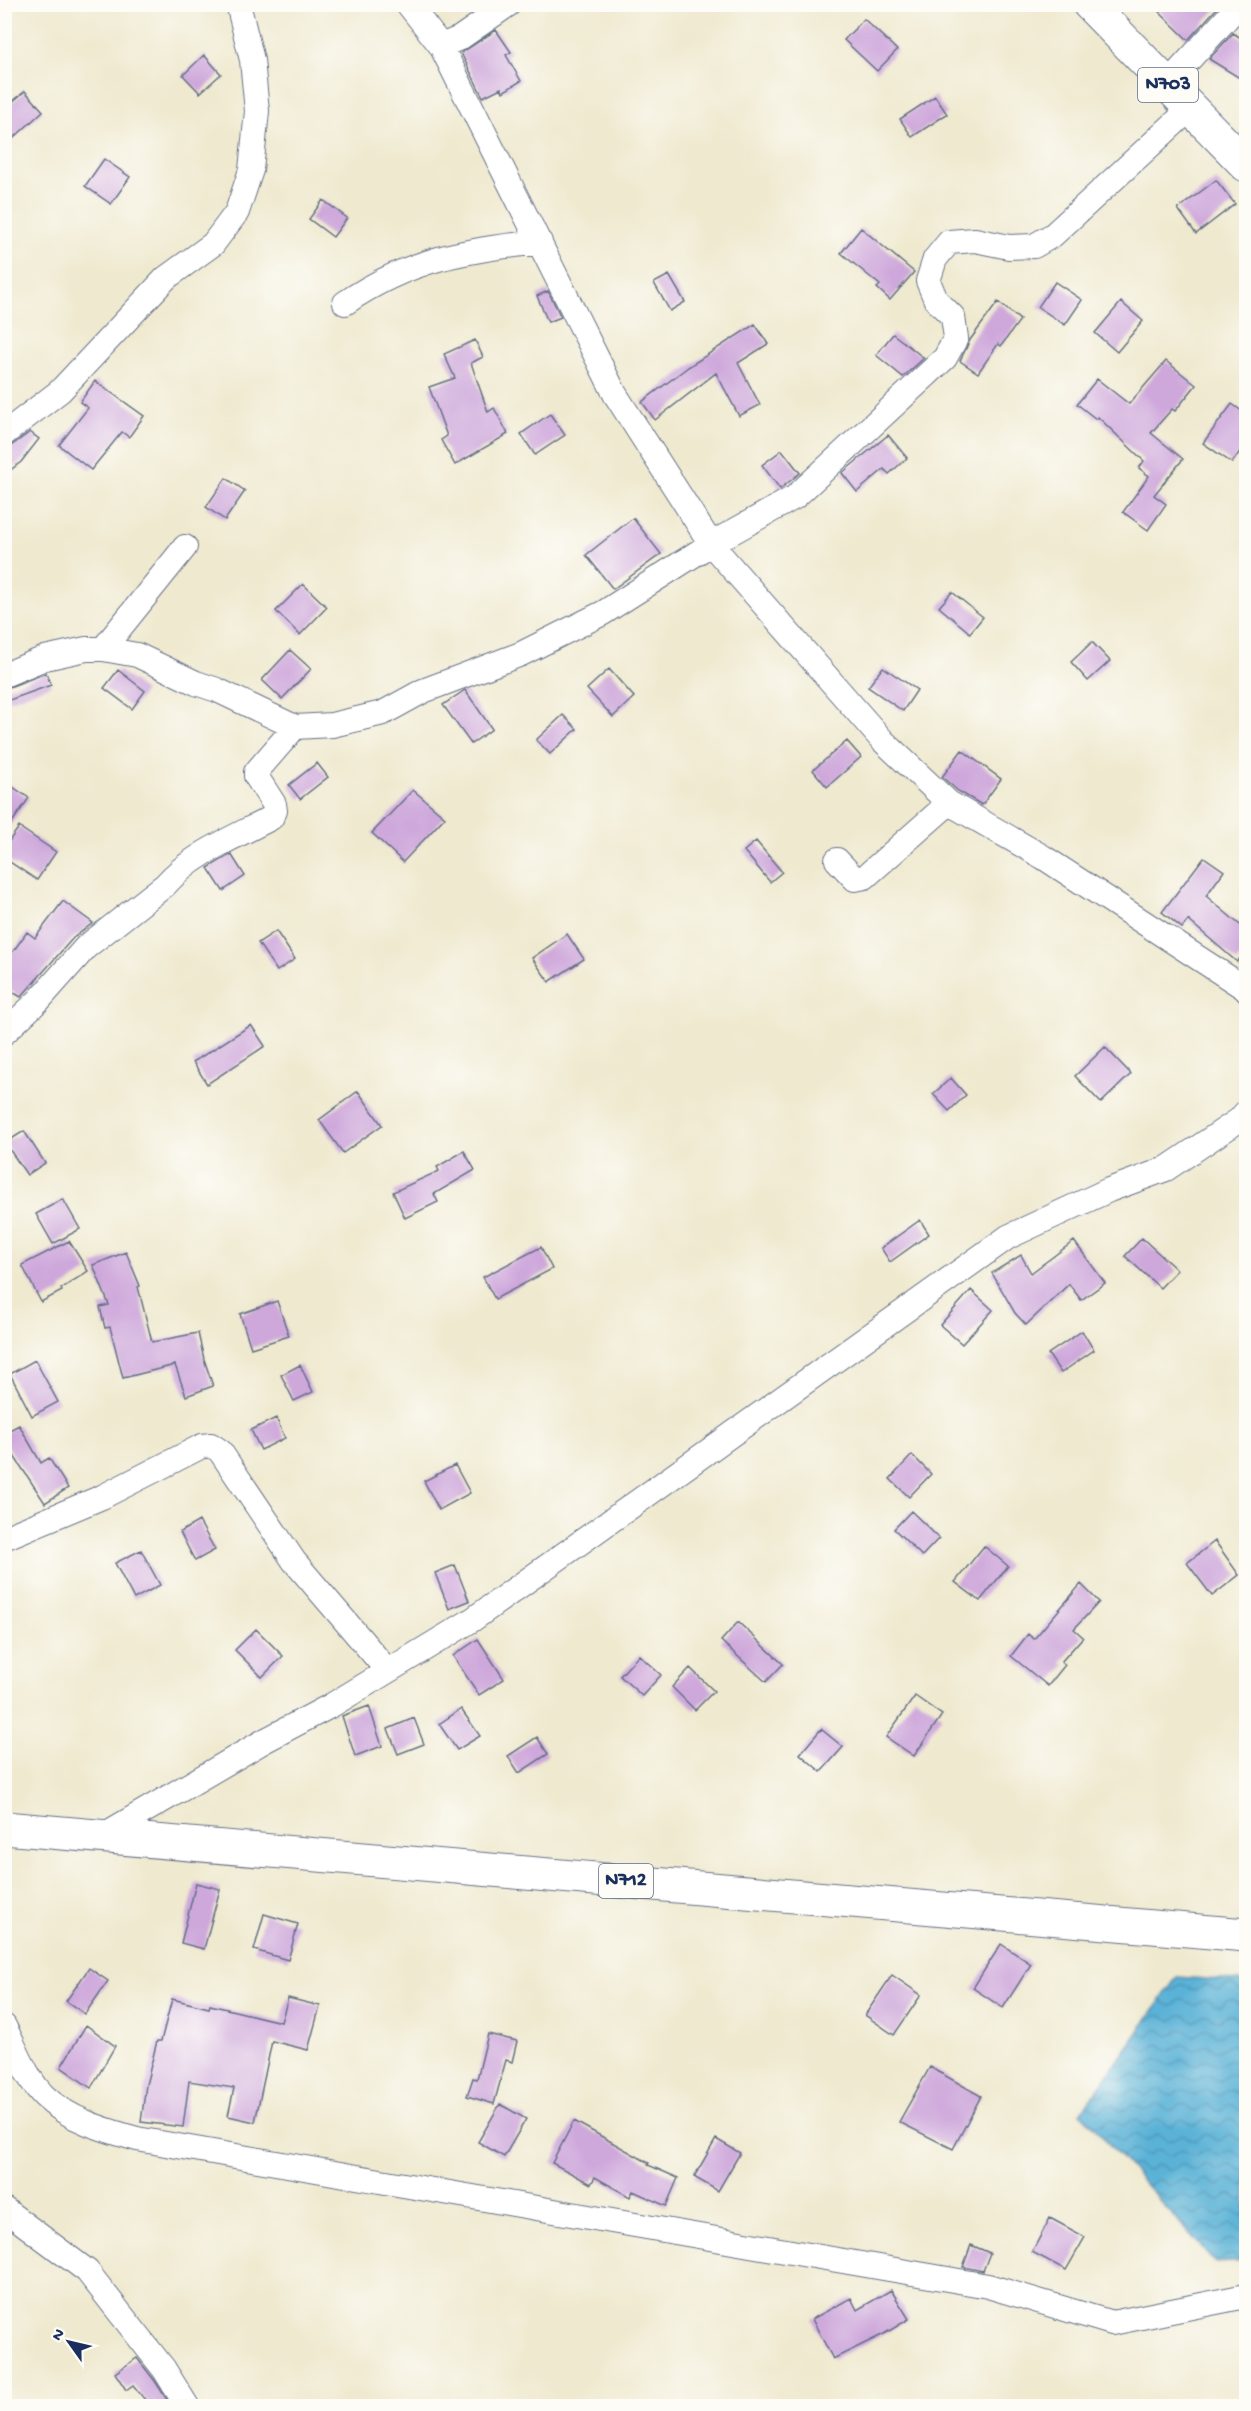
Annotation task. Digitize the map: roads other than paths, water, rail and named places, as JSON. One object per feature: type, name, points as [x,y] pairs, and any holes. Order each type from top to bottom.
[{"type":"highway","name":"N703","points":[[1089,4],[1246,165]]},
{"type":"highway","name":"N712","points":[[4,1828],[1246,1935]]},
{"type":"street","points":[[4,434],[60,391],[166,278],[213,244],[237,212],[251,170],[257,111],[252,60],[238,4]]},
{"type":"street","points":[[408,4],[441,46],[615,394],[711,544],[883,741],[949,803],[1043,857],[1246,989]]},
{"type":"street","points":[[441,46],[460,38],[509,4]]},
{"type":"street","points":[[1167,84],[1240,4]]},
{"type":"street","points":[[4,675],[45,658],[103,649],[137,656],[295,727],[332,725],[383,713],[423,691],[521,654],[603,613],[711,544],[795,497],[945,358],[956,338],[952,317],[936,300],[928,281],[935,259],[949,242],[975,240],[1009,247],[1034,246],[1053,235],[1157,142],[1191,108]]},
{"type":"street","points":[[345,303],[371,285],[419,264],[474,249],[540,242]]},
{"type":"street","points":[[103,649],[185,547]]},
{"type":"street","points":[[4,1033],[39,1000],[86,947],[165,885],[173,875],[194,859],[271,818],[275,811],[274,804],[256,776],[256,772],[295,727]]},
{"type":"street","points":[[837,860],[855,879],[865,877],[949,803]]},
{"type":"street","points":[[102,1836],[264,1741],[332,1705],[472,1620],[1008,1237],[1109,1190],[1166,1169],[1239,1120],[1246,1112]]},
{"type":"street","points":[[4,1538],[102,1497],[202,1446],[212,1445],[220,1451],[294,1561],[387,1670]]},
{"type":"street","points":[[4,2026],[27,2071],[44,2095],[69,2114],[104,2129],[137,2139],[988,2286],[1112,2323],[1246,2296]]},
{"type":"street","points":[[4,2209],[87,2271],[164,2369],[187,2406]]},
{"type":"water","points":[[1177,1977],[1246,1982],[1246,2261],[1216,2263],[1081,2113]]}]
